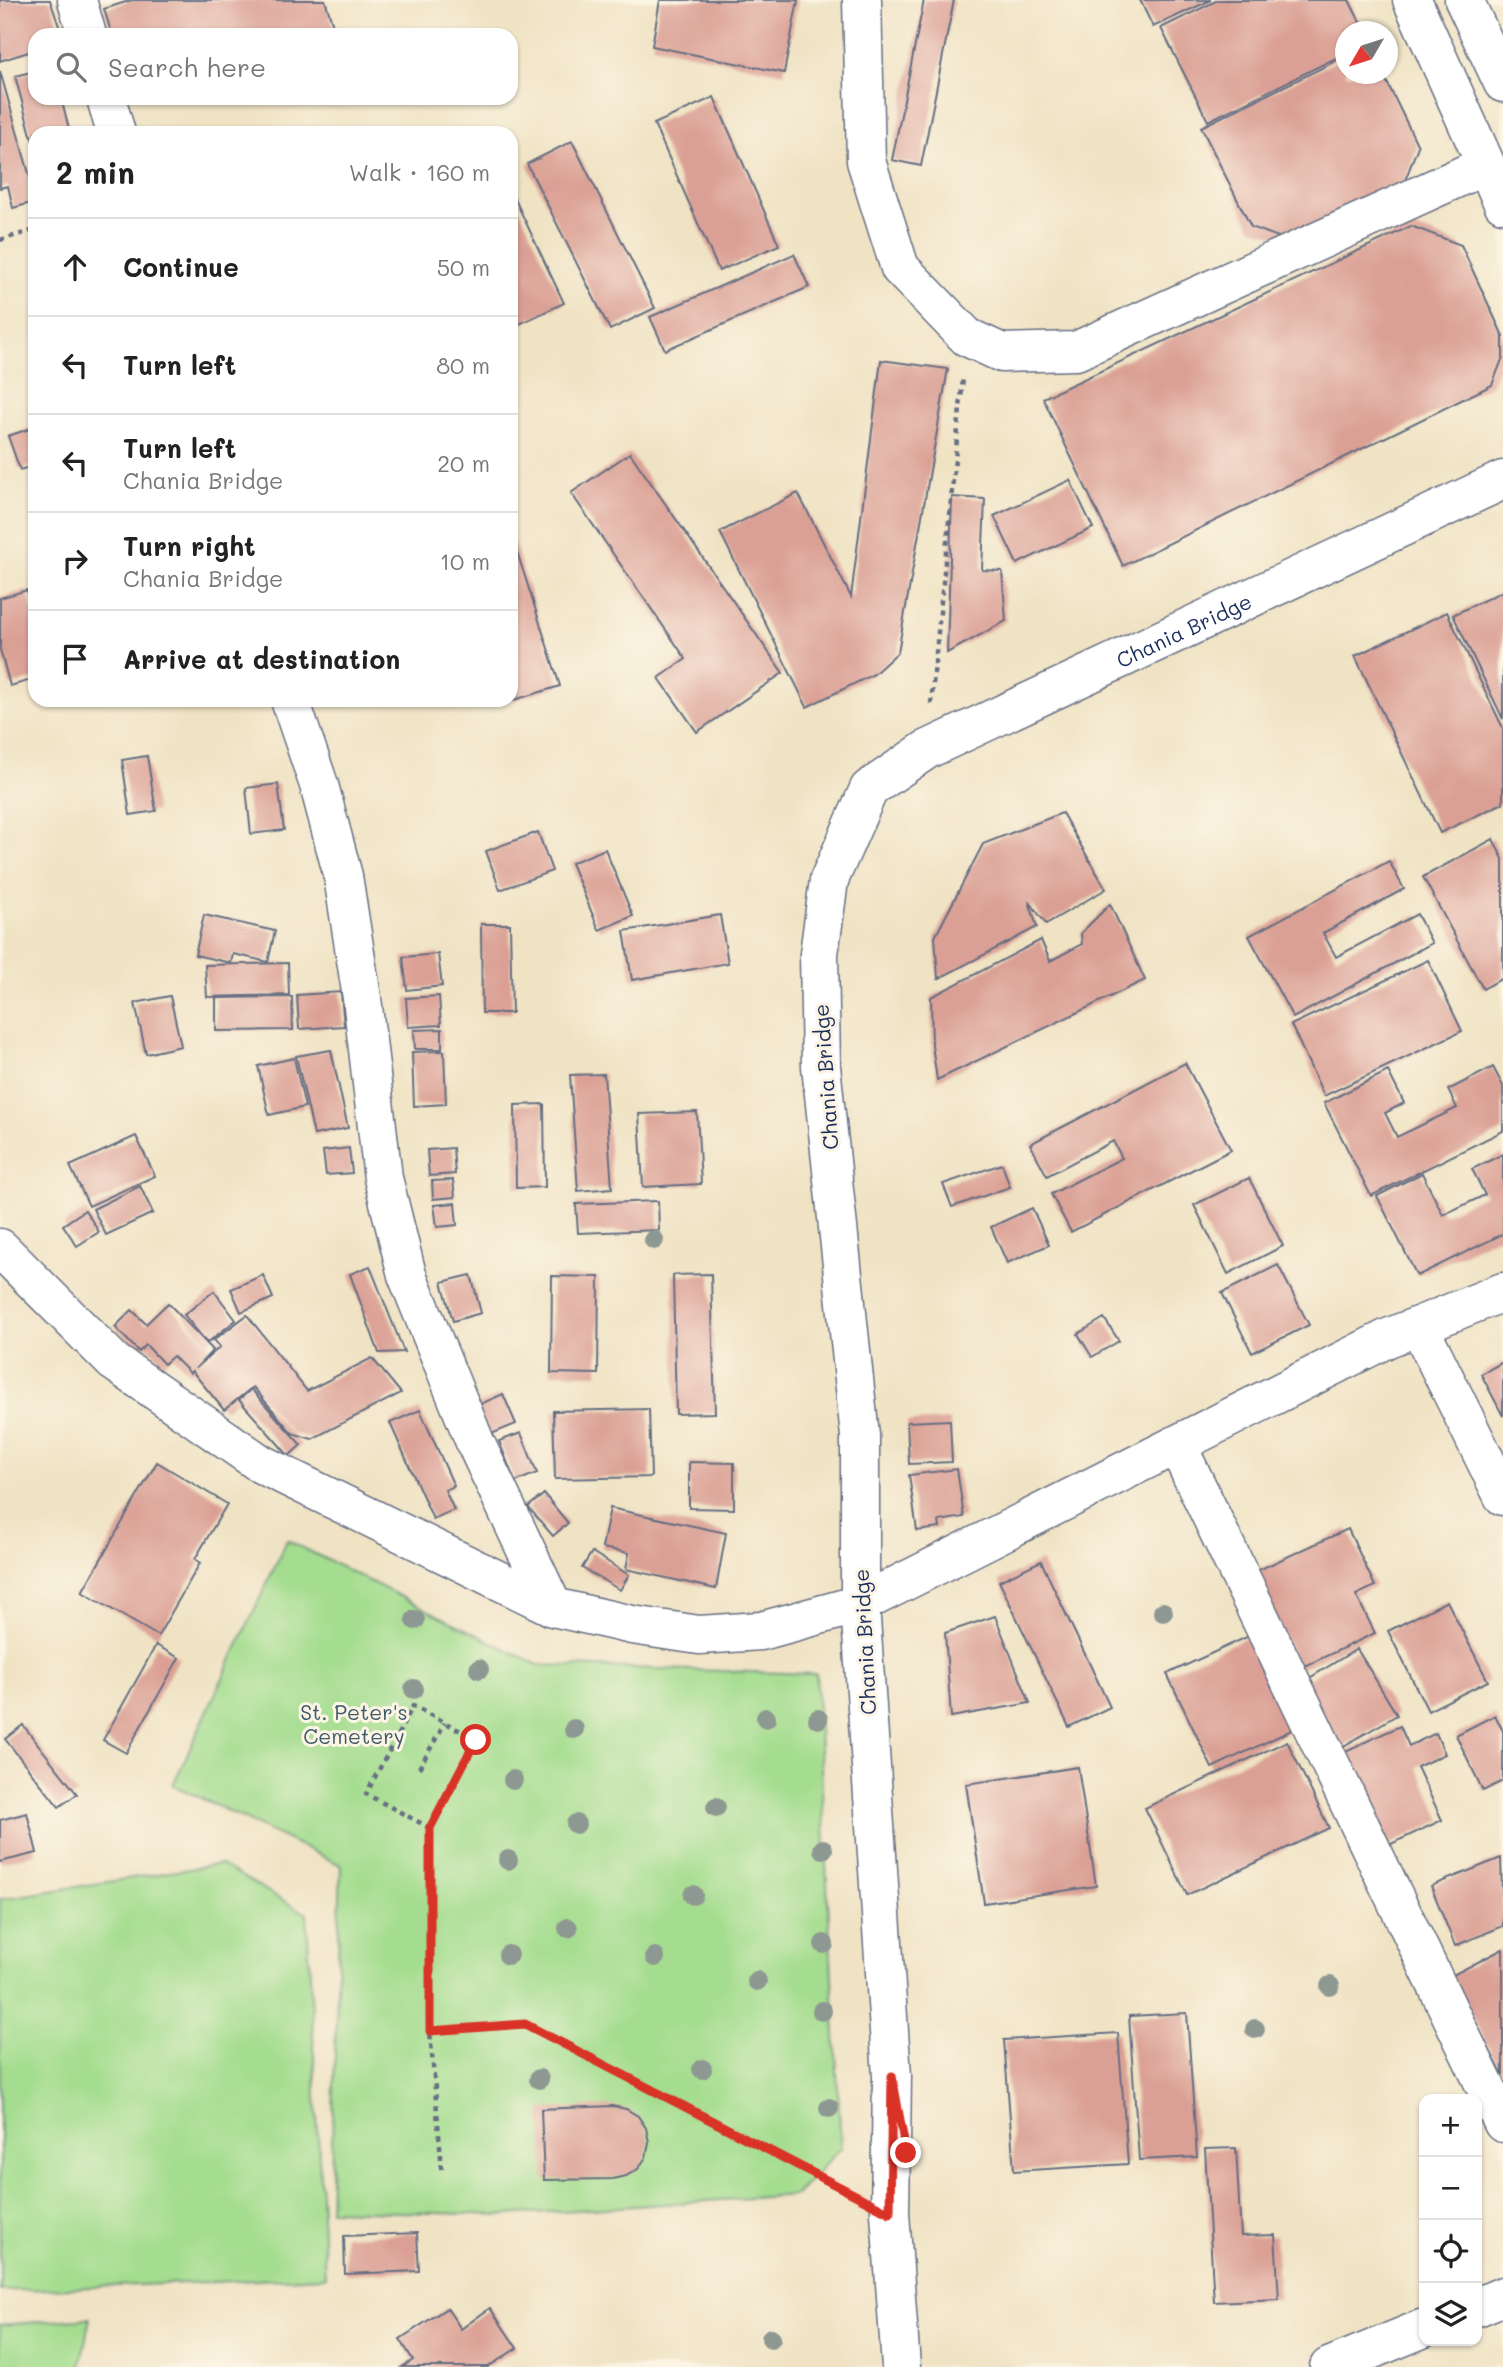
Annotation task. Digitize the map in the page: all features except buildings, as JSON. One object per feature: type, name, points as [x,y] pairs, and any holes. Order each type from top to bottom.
[{"type":"main road","points":[[77,0],[85,28]]},
{"type":"main road","points":[[862,0],[866,161],[901,268],[967,337],[1002,353],[1076,351],[1486,164]]},
{"type":"main road","points":[[1412,0],[1503,203]]},
{"type":"main road","points":[[1468,1],[1503,83]]},
{"type":"main road","points":[[108,105],[114,126]]},
{"type":"main road","name":"Chania Bridge","points":[[901,2367],[890,2213],[892,2076],[860,1604],[860,1436],[821,1066],[819,954],[829,880],[869,789],[926,750],[1503,480]]},
{"type":"main road","points":[[292,707],[319,785],[343,876],[362,999],[383,1178],[407,1275],[475,1442],[553,1607]]},
{"type":"main road","points":[[0,1248],[114,1362],[261,1464],[553,1607],[632,1625],[699,1635],[761,1631],[860,1604],[1388,1338],[1503,1292]]},
{"type":"main road","points":[[1419,1326],[1503,1496]]},
{"type":"main road","points":[[1177,1445],[1503,2123]]},
{"type":"main road","name":"Chania Bridge","points":[[892,2076],[915,2216],[925,2367]]},
{"type":"main road","points":[[1482,2305],[1503,2296]]},
{"type":"main road","points":[[1329,2367],[1419,2330]]},
{"type":"path","points":[[0,240],[28,232]]},
{"type":"path","points":[[926,750],[967,337]]},
{"type":"path","points":[[430,1828],[366,1794],[413,1706],[476,1740],[430,1828],[430,2031],[442,2169]]},
{"type":"path","points":[[419,1768],[445,1723]]},
{"type":"path","points":[[430,2031],[525,2024],[890,2213]]},
{"type":"green space","name":"St. Peter's Cemetery","points":[[287,1540],[538,1665],[816,1674],[841,2148],[795,2195],[505,2215],[330,2210],[341,1865],[173,1785]]},
{"type":"green space","points":[[220,1864],[307,1914],[325,2277],[0,2291],[0,1899]]},
{"type":"green space","points":[[90,2318],[80,2367],[0,2367],[0,2325]]},
{"type":"route","points":[[476,1740],[430,1828],[430,2031],[525,2024],[890,2213],[892,2076],[906,2153]]}]
